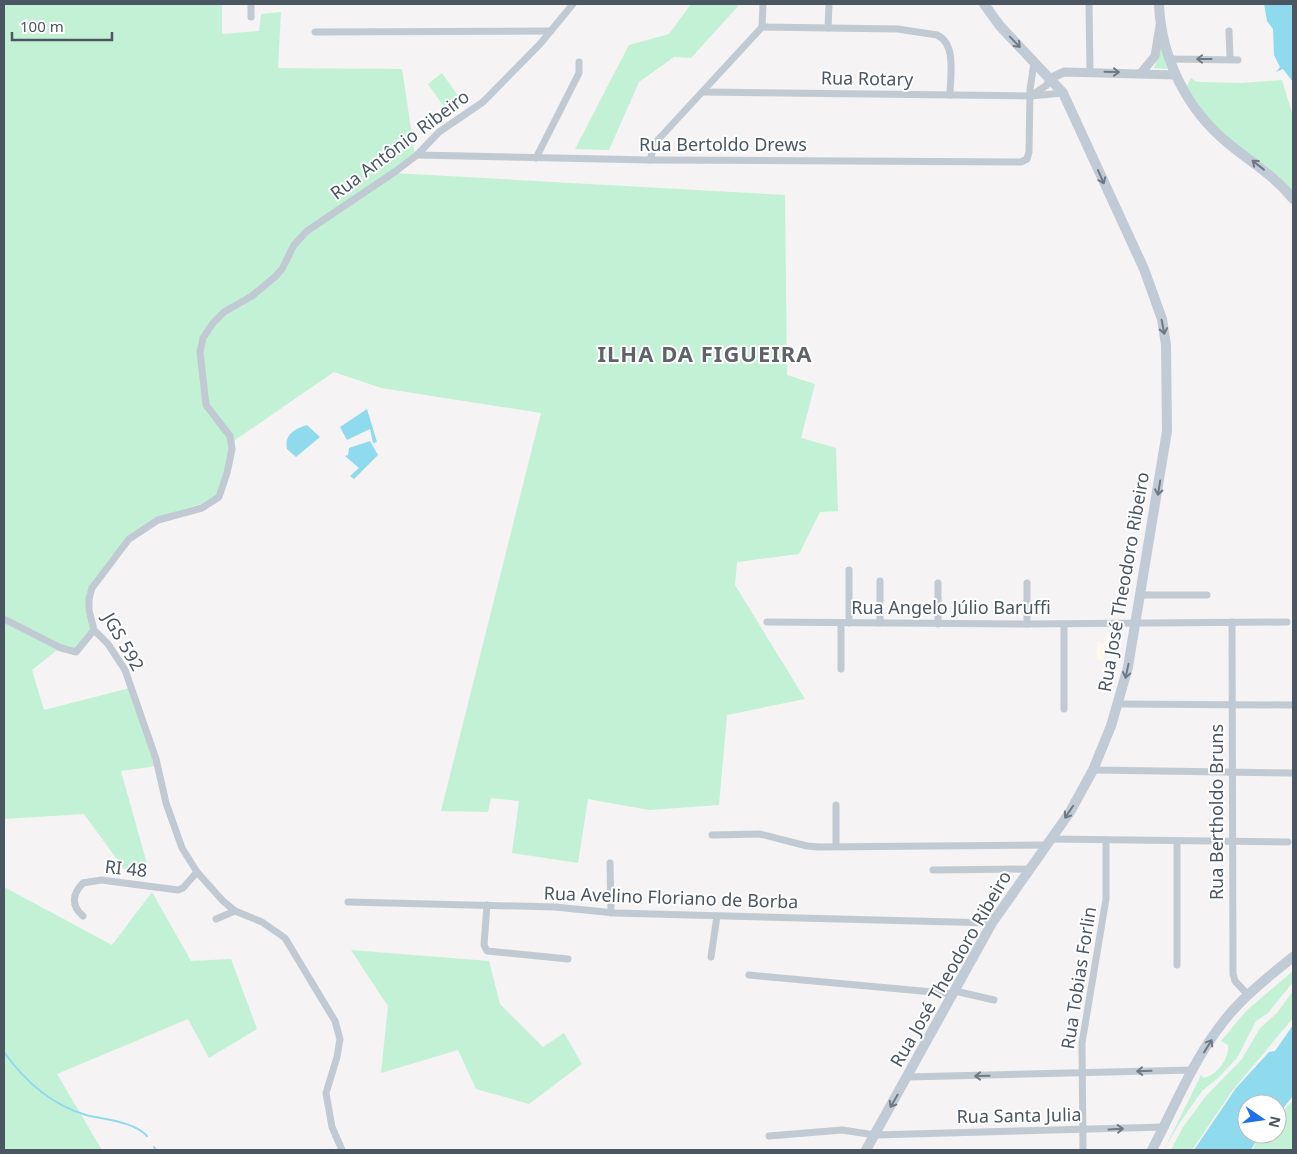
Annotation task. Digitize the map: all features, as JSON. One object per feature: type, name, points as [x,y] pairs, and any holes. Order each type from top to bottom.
[{"type":"main road","name":"Rua José Theodoro Ribeiro","points":[[866,1150],[992,923],[1028,869],[1070,812],[1093,770],[1118,704],[1128,668],[1167,431],[1166,344],[1162,319],[1144,269],[1062,93],[1000,26],[984,4]]},
{"type":"main road","points":[[1160,4],[1160,24],[1176,75],[1190,102],[1203,120],[1231,146],[1272,176],[1293,199]]},
{"type":"main road","points":[[1152,1150],[1193,1070],[1222,1024],[1248,995],[1293,957]]},
{"type":"street","points":[[251,4],[251,17]]},
{"type":"street","name":"Rua Antônio Ribeiro","points":[[225,428],[206,405],[201,367],[203,338],[213,323],[224,312],[252,296],[276,276],[282,269],[294,245],[307,231],[417,155],[439,132],[483,102],[551,31],[573,4]]},
{"type":"street","points":[[650,160],[655,143],[762,27],[763,4]]},
{"type":"street","points":[[828,4],[828,28]]},
{"type":"street","points":[[1089,4],[1090,72]]},
{"type":"street","points":[[1141,73],[1155,56],[1160,24]]},
{"type":"street","points":[[762,27],[909,30],[943,38],[950,49],[950,95]]},
{"type":"street","points":[[315,32],[551,31]]},
{"type":"street","points":[[1171,59],[1234,59],[1229,31]]},
{"type":"street","points":[[536,158],[579,73],[579,62]]},
{"type":"street","points":[[1030,96],[1034,62]]},
{"type":"street","points":[[1030,96],[1047,85],[1050,79],[1064,72],[1176,75]]},
{"type":"street","name":"Rua Rotary","points":[[703,92],[1030,96],[1062,93]]},
{"type":"street","name":"Rua Bertoldo Drews","points":[[417,155],[650,160],[1021,162],[1027,159],[1030,96]]},
{"type":"street","name":"JGS 592","points":[[225,428],[230,436],[232,449],[219,497],[202,508],[158,520],[130,539],[92,588],[89,610],[94,630],[108,644],[125,670],[156,760],[166,803],[182,848],[197,872],[223,901],[235,911]]},
{"type":"street","points":[[841,669],[849,570]]},
{"type":"street","points":[[880,582],[880,623]]},
{"type":"street","points":[[938,583],[938,624]]},
{"type":"street","points":[[1027,583],[1027,624]]},
{"type":"street","points":[[1140,595],[1207,595]]},
{"type":"street","points":[[4,620],[61,648],[76,652],[94,630]]},
{"type":"street","name":"Rua Angelo Júlio Baruffi","points":[[767,622],[938,624],[1287,622]]},
{"type":"street","name":"Rua Bertholdo Bruns","points":[[1232,622],[1233,974],[1237,984],[1248,995]]},
{"type":"street","points":[[1064,624],[1064,709]]},
{"type":"street","points":[[1118,704],[1293,705]]},
{"type":"street","points":[[1093,770],[1293,773]]},
{"type":"street","points":[[836,805],[836,846]]},
{"type":"street","points":[[712,835],[760,834],[806,846],[1106,840],[1288,842]]},
{"type":"street","name":"Rua Tobias Forlin","points":[[1083,1150],[1082,1043],[1106,899],[1106,840]]},
{"type":"street","points":[[1177,841],[1178,965]]},
{"type":"street","points":[[610,863],[611,913]]},
{"type":"street","points":[[933,870],[1028,869]]},
{"type":"street","name":"RI 48","points":[[82,916],[76,911],[74,894],[83,883],[101,880],[178,890],[183,888],[197,872]]},
{"type":"street","name":"Rua Avelino Floriano de Borba","points":[[348,902],[569,908],[611,913],[992,923]]},
{"type":"street","points":[[487,906],[484,945],[487,951],[568,959]]},
{"type":"street","points":[[216,919],[235,911],[262,922],[284,938],[335,1021],[340,1039],[337,1057],[326,1093],[331,1122],[342,1150]]},
{"type":"street","points":[[711,957],[717,916]]},
{"type":"street","points":[[749,974],[954,993],[994,1000]]},
{"type":"street","points":[[907,1078],[1193,1070]]},
{"type":"street","name":"Rua Santa Julia","points":[[769,1136],[842,1130],[874,1135],[1164,1126]]},
{"type":"shaded area","points":[[1106,634],[1119,637],[1115,655],[1105,653],[1103,661],[1097,660],[1097,642],[1104,644]]},
{"type":"green space","points":[[4,4],[222,4],[222,34],[259,31],[261,14],[281,12],[278,68],[402,69],[415,155],[393,173],[785,195],[787,375],[815,384],[801,438],[836,448],[838,511],[820,512],[799,554],[737,562],[735,585],[805,699],[727,715],[719,805],[649,810],[588,799],[578,863],[512,853],[519,801],[491,798],[488,812],[441,811],[541,413],[381,388],[334,372],[235,440],[231,463],[217,499],[156,518],[129,535],[90,588],[85,610],[95,633],[76,650],[56,651],[32,670],[44,710],[130,688],[156,766],[121,771],[147,864],[124,869],[84,814],[4,819]]},
{"type":"green space","points":[[691,4],[740,4],[691,58],[674,57],[639,82],[609,150],[575,149],[629,45],[669,34]]},
{"type":"green space","points":[[1160,47],[1162,47],[1167,69],[1154,68]]},
{"type":"green space","points":[[442,73],[463,103],[449,114],[428,84]]},
{"type":"green space","points":[[1191,78],[1197,82],[1241,83],[1282,80],[1293,116],[1293,192],[1273,171],[1234,143],[1214,124],[1202,110],[1187,86]]},
{"type":"green space","points":[[4,887],[112,945],[152,892],[191,961],[231,959],[257,1029],[209,1058],[188,1019],[57,1074],[102,1150],[4,1150]]},
{"type":"green space","points":[[351,950],[489,961],[500,1004],[543,1047],[564,1033],[582,1064],[529,1104],[476,1089],[458,1050],[381,1073],[388,1006]]},
{"type":"green space","points":[[1293,971],[1293,982],[1268,1013],[1256,1021],[1237,1058],[1218,1078],[1202,1091],[1165,1148],[1201,1075],[1203,1078],[1213,1074],[1227,1056],[1228,1045],[1221,1041],[1246,1011]]},
{"type":"green space","points":[[1293,991],[1293,1018],[1232,1091],[1192,1150],[1171,1150],[1183,1127],[1206,1096],[1242,1059],[1260,1028],[1277,1013]]},
{"type":"green space","points":[[1293,1100],[1293,1150],[1253,1150],[1255,1144],[1287,1144],[1287,1106]]},
{"type":"water","points":[[1264,4],[1293,4],[1293,82],[1283,69],[1276,72],[1280,67],[1274,55],[1273,29],[1267,21]]},
{"type":"water","points":[[367,409],[377,442],[373,443],[370,429],[347,440],[340,427]]},
{"type":"water","points":[[307,425],[320,437],[296,457],[287,449],[287,439],[295,430]]},
{"type":"water","points":[[370,441],[378,455],[354,479],[350,476],[359,468],[345,456],[348,455],[349,448]]},
{"type":"water","points":[[1293,1025],[1293,1096],[1287,1104],[1287,1094],[1237,1094],[1237,1144],[1254,1144],[1251,1150],[1194,1150],[1236,1088],[1269,1052],[1275,1051]]},
{"type":"waterway","points":[[4,1052],[20,1072],[50,1098],[74,1111],[127,1124],[147,1136]]},
{"type":"district","name":"ILHA DA FIGUEIRA","points":[[705,354]]}]
